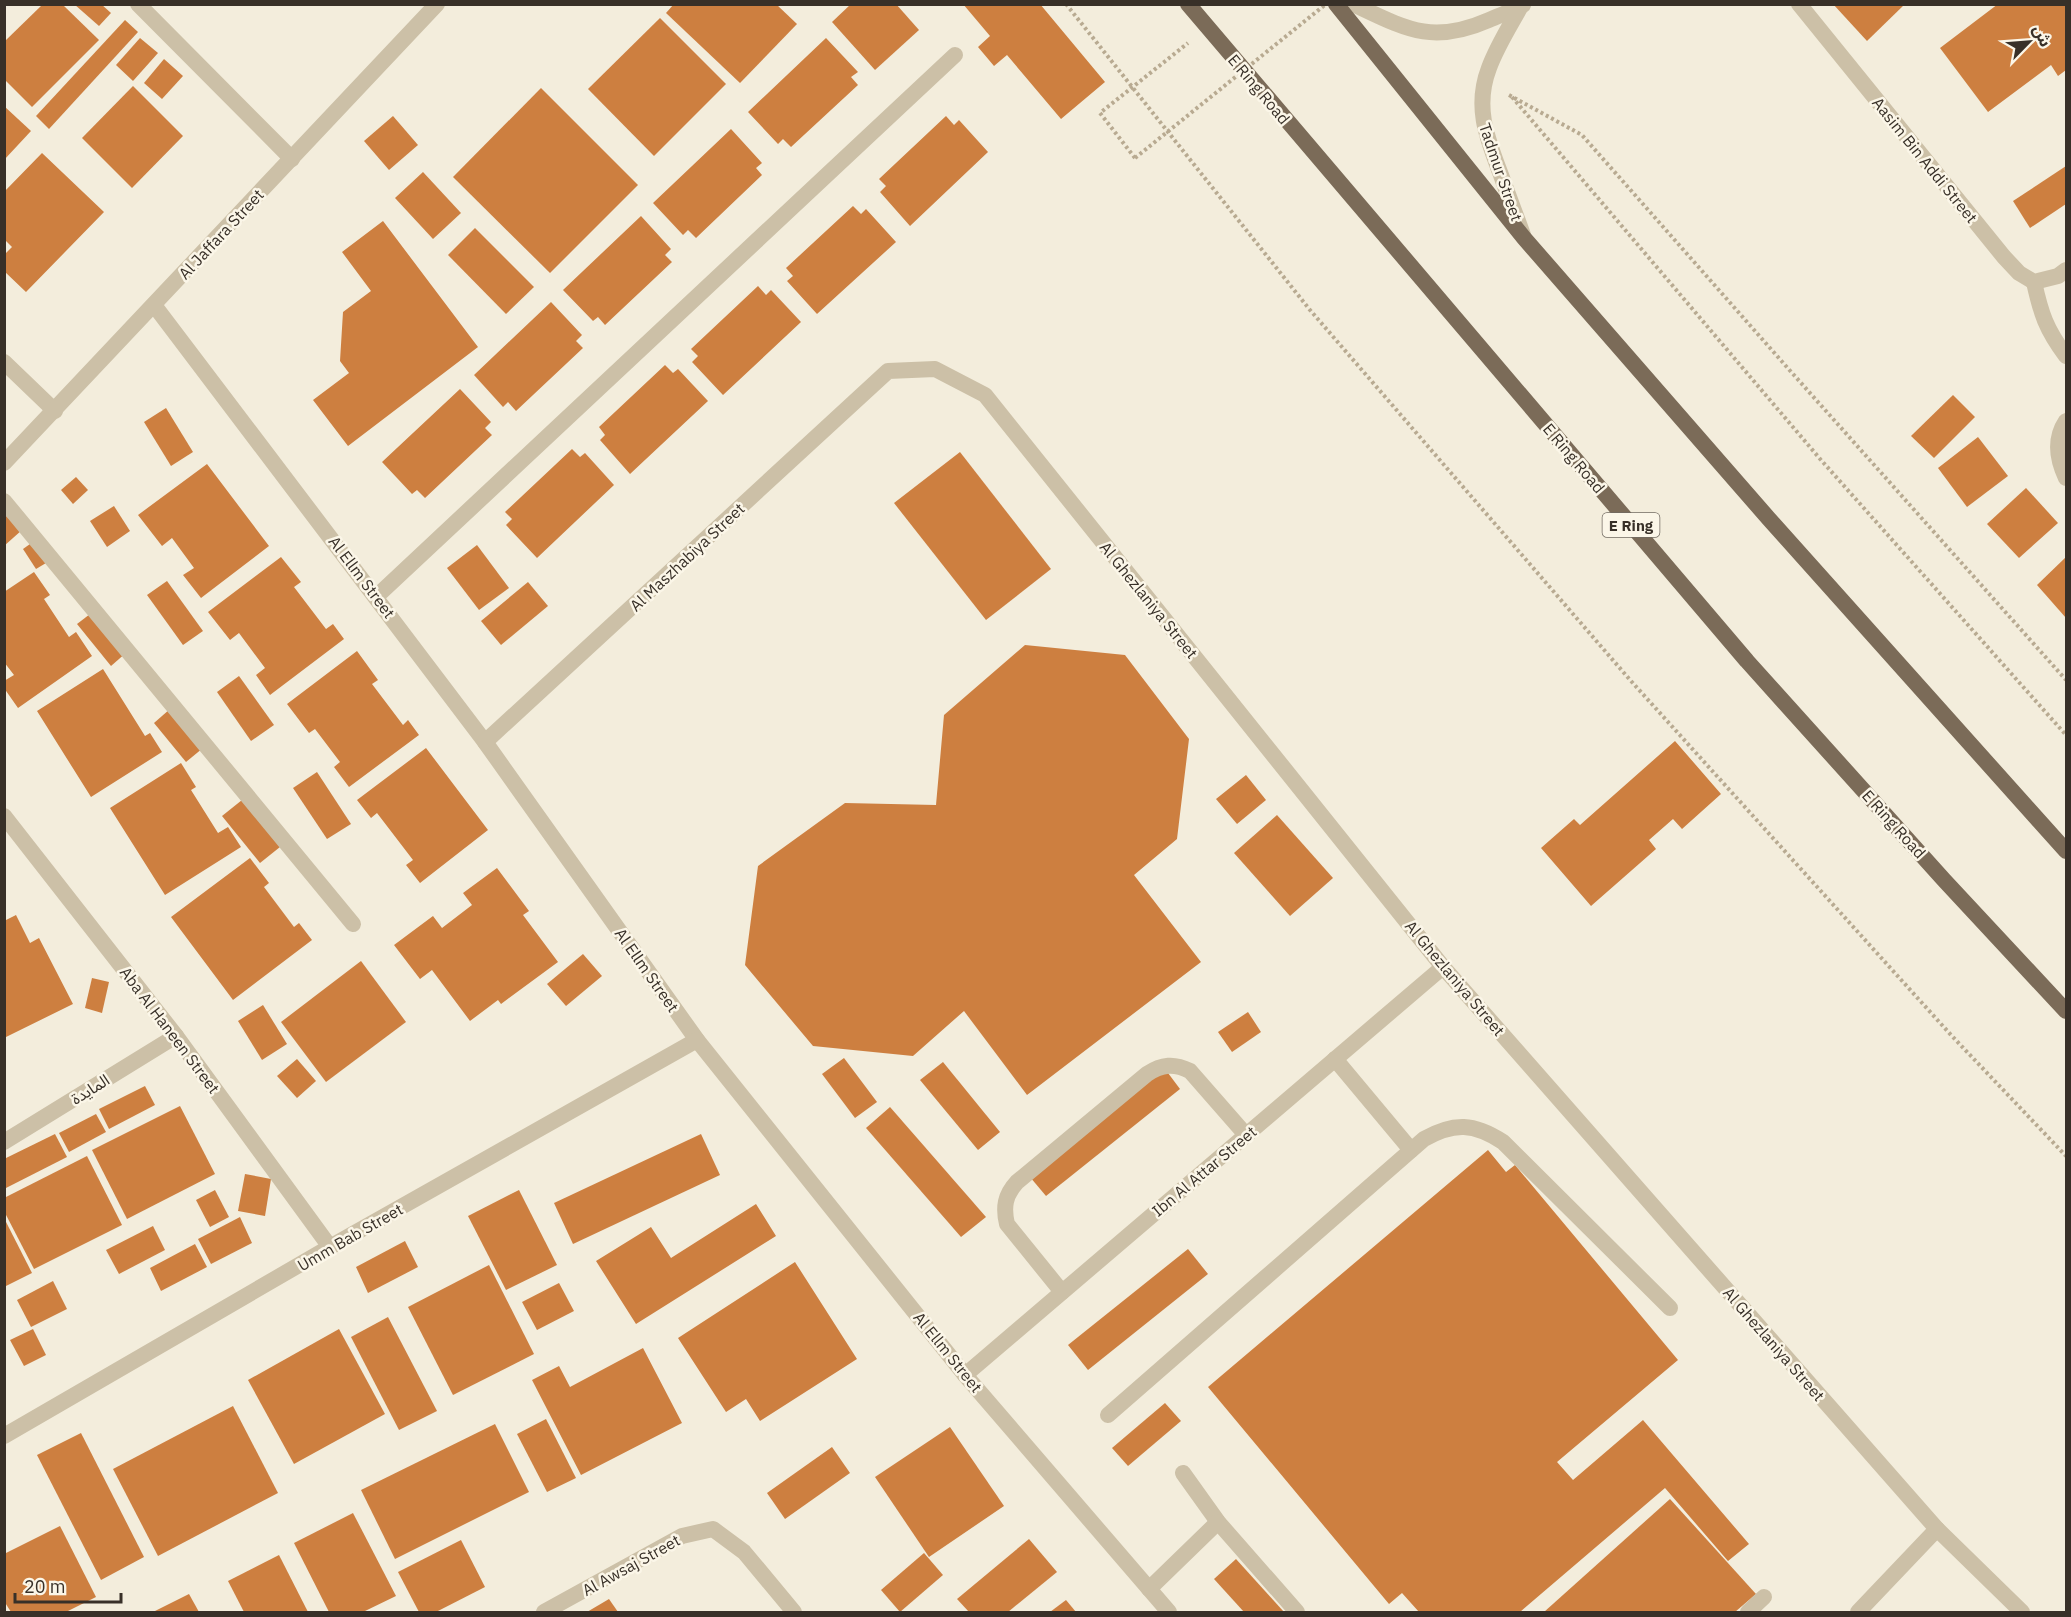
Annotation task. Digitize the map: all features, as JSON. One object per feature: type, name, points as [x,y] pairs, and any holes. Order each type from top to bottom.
[{"type":"main road","name":"E Ring Road","points":[[1188,4],[1747,661],[1928,862],[2067,1011]]},
{"type":"main road","points":[[1336,4],[1524,238],[1769,519],[2067,850]]},
{"type":"street","points":[[138,4],[292,159]]},
{"type":"street","name":"Al Jaffara Street","points":[[4,463],[437,4]]},
{"type":"street","name":"Tadmur Street","points":[[1353,4],[1398,25],[1420,32],[1438,33],[1451,33],[1472,28],[1522,5]]},
{"type":"street","name":"Aasim Bin Addi Street","points":[[1799,4],[2004,257],[2019,273],[2034,282]]},
{"type":"street","name":"Tadmur Street","points":[[1522,5],[1488,68],[1482,92],[1482,115],[1486,135],[1524,238]]},
{"type":"street","points":[[377,596],[955,55]]},
{"type":"street","points":[[2064,277],[2034,282],[2042,315],[2067,356]]},
{"type":"street","name":"Al Ellm Street","points":[[154,305],[377,596],[485,742],[697,1041],[965,1375],[1169,1612]]},
{"type":"street","points":[[4,362],[54,411]]},
{"type":"street","name":"Al Ghezlaniya Street","points":[[888,371],[935,369],[986,395],[1443,967],[1937,1529],[2022,1612]]},
{"type":"street","name":"Al Maszhabiya Street","points":[[485,742],[888,371]]},
{"type":"street","points":[[2067,421],[2062,428],[2058,444],[2060,462],[2067,478]]},
{"type":"street","points":[[4,501],[353,924]]},
{"type":"street","name":"Aba Al Haneen Street","points":[[4,816],[176,1036],[330,1247]]},
{"type":"street","name":"Ibn Al Attar Street","points":[[965,1375],[1443,967]]},
{"type":"street","name":"المايدة","points":[[4,1142],[176,1036]]},
{"type":"street","name":"Umm Bab Street","points":[[4,1436],[330,1247],[697,1041]]},
{"type":"street","points":[[1335,1059],[1411,1150]]},
{"type":"street","points":[[1062,1292],[1007,1224],[1004,1213],[1005,1202],[1010,1190],[1017,1182],[1148,1074],[1168,1065],[1180,1066],[1190,1071],[1246,1135]]},
{"type":"street","points":[[1108,1414],[1424,1139],[1439,1130],[1455,1126],[1473,1127],[1490,1133],[1503,1142],[1670,1308]]},
{"type":"street","points":[[1183,1473],[1218,1522],[1297,1612]]},
{"type":"street","points":[[1149,1589],[1218,1522]]},
{"type":"street","name":"Al Awsaj Street","points":[[544,1612],[682,1536],[713,1529],[744,1552],[794,1612]]},
{"type":"street","points":[[1858,1612],[1937,1529]]},
{"type":"street","points":[[1748,1612],[1764,1597]]},
{"type":"path","points":[[1065,4],[1310,310],[1615,663],[1951,1035],[2067,1156]]},
{"type":"path","points":[[1207,28],[1100,113],[1135,158],[1326,4]]},
{"type":"path","points":[[1482,92],[1510,96],[1582,135],[2067,680]]},
{"type":"path","points":[[1510,96],[1821,460],[2067,735]]},
{"type":"building","points":[[74,4],[101,4],[111,13],[99,26]]},
{"type":"building","points":[[674,4],[776,4],[797,24],[740,83],[666,13]]},
{"type":"building","points":[[851,4],[896,4],[919,30],[875,70],[832,22]]},
{"type":"building","points":[[963,4],[1040,4],[1105,82],[1061,119],[1007,55],[994,66],[978,47],[990,36]]},
{"type":"building","points":[[1833,4],[1905,4],[1867,41]]},
{"type":"building","points":[[1998,4],[2066,4],[2066,70],[2058,76],[2051,65],[1988,112],[1940,48]]},
{"type":"building","points":[[42,5],[63,5],[99,40],[32,107],[4,79],[4,42]]},
{"type":"building","points":[[660,18],[726,84],[654,156],[588,89]]},
{"type":"building","points":[[125,20],[138,32],[49,129],[36,116]]},
{"type":"building","points":[[140,38],[158,53],[133,81],[116,65]]},
{"type":"building","points":[[826,38],[858,72],[851,77],[858,85],[791,147],[783,139],[778,144],[748,112]]},
{"type":"building","points":[[164,59],[183,76],[162,99],[144,83]]},
{"type":"building","points":[[133,86],[183,136],[132,188],[82,138]]},
{"type":"building","points":[[541,88],[638,185],[550,273],[453,177]]},
{"type":"building","points":[[4,106],[31,131],[4,160]]},
{"type":"building","points":[[393,116],[418,145],[389,170],[364,141]]},
{"type":"building","points":[[946,116],[954,125],[959,120],[988,152],[910,226],[880,192],[886,186],[879,179]]},
{"type":"building","points":[[731,129],[762,163],[756,168],[762,175],[696,238],[688,230],[683,235],[653,203]]},
{"type":"building","points":[[42,153],[104,212],[26,292],[4,271],[4,255],[12,247],[4,239],[4,192]]},
{"type":"building","points":[[2066,166],[2066,204],[2030,228],[2013,201]]},
{"type":"building","points":[[423,172],[461,213],[433,239],[395,198]]},
{"type":"building","points":[[853,206],[861,214],[866,209],[896,242],[817,314],[787,281],[793,276],[786,268]]},
{"type":"building","points":[[641,216],[671,249],[665,255],[672,262],[605,325],[598,317],[593,321],[563,290]]},
{"type":"building","points":[[383,221],[478,347],[348,446],[313,400],[349,373],[340,361],[343,312],[371,291],[342,252]]},
{"type":"building","points":[[475,228],[534,287],[506,314],[448,255]]},
{"type":"building","points":[[758,286],[766,295],[771,290],[801,322],[723,395],[692,362],[698,356],[691,349]]},
{"type":"building","points":[[551,302],[582,335],[576,341],[583,348],[516,411],[508,402],[503,407],[474,375]]},
{"type":"building","points":[[665,365],[673,373],[678,369],[708,401],[630,474],[600,440],[605,435],[599,427]]},
{"type":"building","points":[[460,389],[491,422],[485,428],[492,435],[425,498],[417,490],[412,494],[382,462]]},
{"type":"building","points":[[1953,395],[1975,417],[1934,458],[1911,436]]},
{"type":"building","points":[[166,408],[193,452],[171,466],[144,422]]},
{"type":"building","points":[[1978,437],[2008,476],[1967,507],[1938,468]]},
{"type":"building","points":[[572,449],[580,457],[585,453],[614,485],[537,558],[506,525],[512,519],[505,512]]},
{"type":"building","points":[[960,452],[1051,569],[986,620],[894,503]]},
{"type":"building","points":[[207,464],[269,546],[201,598],[183,575],[194,568],[172,538],[162,546],[138,515]]},
{"type":"building","points":[[76,477],[88,490],[73,504],[61,490]]},
{"type":"building","points":[[2026,488],[2058,523],[2019,558],[1987,524]]},
{"type":"building","points":[[114,506],[130,531],[107,547],[90,521]]},
{"type":"building","points":[[4,514],[22,530],[4,546]]},
{"type":"building","points":[[37,539],[51,560],[36,569],[23,549]]},
{"type":"building","points":[[477,545],[509,588],[479,610],[447,568]]},
{"type":"building","points":[[281,557],[301,582],[294,587],[326,629],[333,624],[344,639],[270,695],[256,675],[265,668],[239,633],[230,640],[208,612]]},
{"type":"building","points":[[2066,557],[2066,618],[2037,585]]},
{"type":"building","points":[[34,572],[50,595],[44,599],[69,637],[76,632],[92,656],[18,708],[4,688],[4,681],[14,675],[4,662],[4,592]]},
{"type":"building","points":[[167,581],[203,631],[183,645],[147,595]]},
{"type":"building","points":[[528,582],[548,606],[501,645],[481,621]]},
{"type":"building","points":[[94,611],[127,652],[111,666],[77,624]]},
{"type":"building","points":[[1025,645],[1125,655],[1189,739],[1177,839],[1134,875],[1201,962],[1027,1095],[964,1011],[913,1056],[813,1046],[745,965],[758,866],[845,803],[936,805],[944,715]]},
{"type":"building","points":[[357,651],[378,680],[372,684],[403,725],[408,720],[419,735],[349,787],[334,767],[340,762],[315,729],[309,733],[287,704]]},
{"type":"building","points":[[103,669],[145,736],[150,733],[162,752],[91,797],[37,711]]},
{"type":"building","points":[[239,676],[274,725],[251,741],[217,692]]},
{"type":"building","points":[[170,709],[203,748],[186,762],[154,723]]},
{"type":"building","points":[[1675,741],[1721,794],[1682,829],[1673,819],[1649,840],[1656,849],[1591,906],[1541,848],[1574,819],[1580,825]]},
{"type":"building","points":[[426,748],[488,830],[420,883],[406,865],[413,860],[377,813],[371,818],[357,800]]},
{"type":"building","points":[[181,763],[196,787],[191,790],[218,833],[228,827],[241,847],[165,895],[110,808]]},
{"type":"building","points":[[317,772],[351,824],[327,839],[293,788]]},
{"type":"building","points":[[1246,775],[1266,800],[1237,824],[1216,799]]},
{"type":"building","points":[[242,800],[280,847],[260,863],[222,816]]},
{"type":"building","points":[[1277,815],[1333,878],[1290,916],[1234,853]]},
{"type":"building","points":[[250,858],[269,883],[264,887],[294,927],[299,923],[312,940],[233,1000],[171,917]]},
{"type":"building","points":[[497,868],[529,911],[523,915],[558,962],[501,1004],[498,1000],[470,1021],[432,970],[420,979],[394,945],[433,916],[442,928],[472,905],[463,893]]},
{"type":"building","points":[[16,915],[30,943],[39,938],[73,1004],[4,1038],[4,921]]},
{"type":"building","points":[[583,954],[602,976],[566,1006],[547,984]]},
{"type":"building","points":[[361,961],[406,1022],[326,1082],[281,1022]]},
{"type":"building","points":[[92,978],[109,982],[102,1013],[85,1008]]},
{"type":"building","points":[[263,1005],[287,1044],[262,1060],[238,1021]]},
{"type":"building","points":[[1248,1012],[1261,1032],[1232,1052],[1218,1032]]},
{"type":"building","points":[[844,1058],[877,1102],[855,1118],[822,1074]]},
{"type":"building","points":[[297,1059],[316,1081],[297,1098],[277,1076]]},
{"type":"building","points":[[943,1062],[1000,1132],[978,1150],[920,1080]]},
{"type":"building","points":[[1165,1069],[1180,1089],[1046,1196],[1030,1177]]},
{"type":"building","points":[[145,1086],[155,1105],[109,1129],[99,1109]]},
{"type":"building","points":[[180,1106],[215,1174],[127,1219],[92,1150]]},
{"type":"building","points":[[890,1107],[986,1217],[961,1237],[866,1128]]},
{"type":"building","points":[[96,1114],[106,1132],[69,1152],[59,1133]]},
{"type":"building","points":[[55,1134],[67,1157],[4,1189],[4,1159]]},
{"type":"building","points":[[701,1134],[720,1175],[573,1244],[554,1203]]},
{"type":"building","points":[[1488,1150],[1506,1172],[1515,1165],[1678,1360],[1557,1462],[1573,1480],[1643,1420],[1749,1544],[1728,1561],[1665,1488],[1520,1612],[1419,1612],[1402,1593],[1389,1604],[1208,1387]]},
{"type":"building","points":[[87,1156],[122,1225],[34,1269],[4,1211],[4,1198]]},
{"type":"building","points":[[245,1174],[271,1179],[265,1216],[238,1211]]},
{"type":"building","points":[[215,1190],[229,1217],[210,1227],[196,1200]]},
{"type":"building","points":[[519,1190],[557,1265],[506,1290],[468,1216]]},
{"type":"building","points":[[756,1204],[776,1236],[636,1324],[596,1261],[651,1227],[671,1258]]},
{"type":"building","points":[[240,1217],[252,1243],[211,1264],[198,1239]]},
{"type":"building","points":[[4,1218],[32,1273],[4,1287]]},
{"type":"building","points":[[153,1226],[165,1250],[119,1274],[106,1250]]},
{"type":"building","points":[[405,1241],[418,1267],[368,1293],[356,1267]]},
{"type":"building","points":[[195,1244],[207,1267],[161,1291],[150,1268]]},
{"type":"building","points":[[1188,1249],[1208,1274],[1088,1370],[1068,1345]]},
{"type":"building","points":[[795,1262],[857,1359],[760,1421],[746,1399],[726,1412],[678,1338]]},
{"type":"building","points":[[489,1265],[534,1354],[453,1395],[408,1307]]},
{"type":"building","points":[[53,1281],[67,1309],[31,1327],[17,1300]]},
{"type":"building","points":[[559,1283],[574,1311],[537,1330],[522,1302]]},
{"type":"building","points":[[388,1317],[437,1411],[399,1430],[351,1337]]},
{"type":"building","points":[[33,1329],[46,1355],[24,1366],[10,1340]]},
{"type":"building","points":[[339,1329],[385,1414],[294,1464],[248,1380]]},
{"type":"building","points":[[643,1348],[682,1423],[581,1475],[532,1380],[559,1366],[570,1387]]},
{"type":"building","points":[[1165,1403],[1181,1421],[1128,1466],[1112,1448]]},
{"type":"building","points":[[233,1406],[278,1493],[158,1556],[113,1469]]},
{"type":"building","points":[[546,1419],[576,1478],[547,1492],[517,1434]]},
{"type":"building","points":[[495,1424],[529,1492],[395,1559],[361,1490]]},
{"type":"building","points":[[950,1427],[1004,1506],[929,1557],[875,1477]]},
{"type":"building","points":[[81,1433],[144,1557],[101,1580],[37,1455]]},
{"type":"building","points":[[832,1447],[850,1473],[785,1519],[767,1493]]},
{"type":"building","points":[[1670,1499],[1756,1594],[1735,1612],[1544,1612]]},
{"type":"building","points":[[353,1513],[396,1596],[363,1612],[329,1612],[294,1543]]},
{"type":"building","points":[[60,1526],[96,1597],[66,1612],[11,1612],[4,1601],[4,1554]]},
{"type":"building","points":[[1029,1539],[1057,1572],[1008,1612],[969,1612],[957,1599]]},
{"type":"building","points":[[461,1540],[485,1587],[436,1612],[419,1612],[398,1572]]},
{"type":"building","points":[[924,1553],[943,1575],[900,1612],[881,1590]]},
{"type":"building","points":[[279,1555],[308,1612],[244,1612],[228,1581]]},
{"type":"building","points":[[1236,1559],[1284,1612],[1244,1612],[1214,1579]]},
{"type":"building","points":[[189,1594],[199,1612],[153,1612]]},
{"type":"building","points":[[609,1599],[618,1612],[587,1612]]},
{"type":"building","points":[[1066,1600],[1076,1612],[1050,1612]]}]
